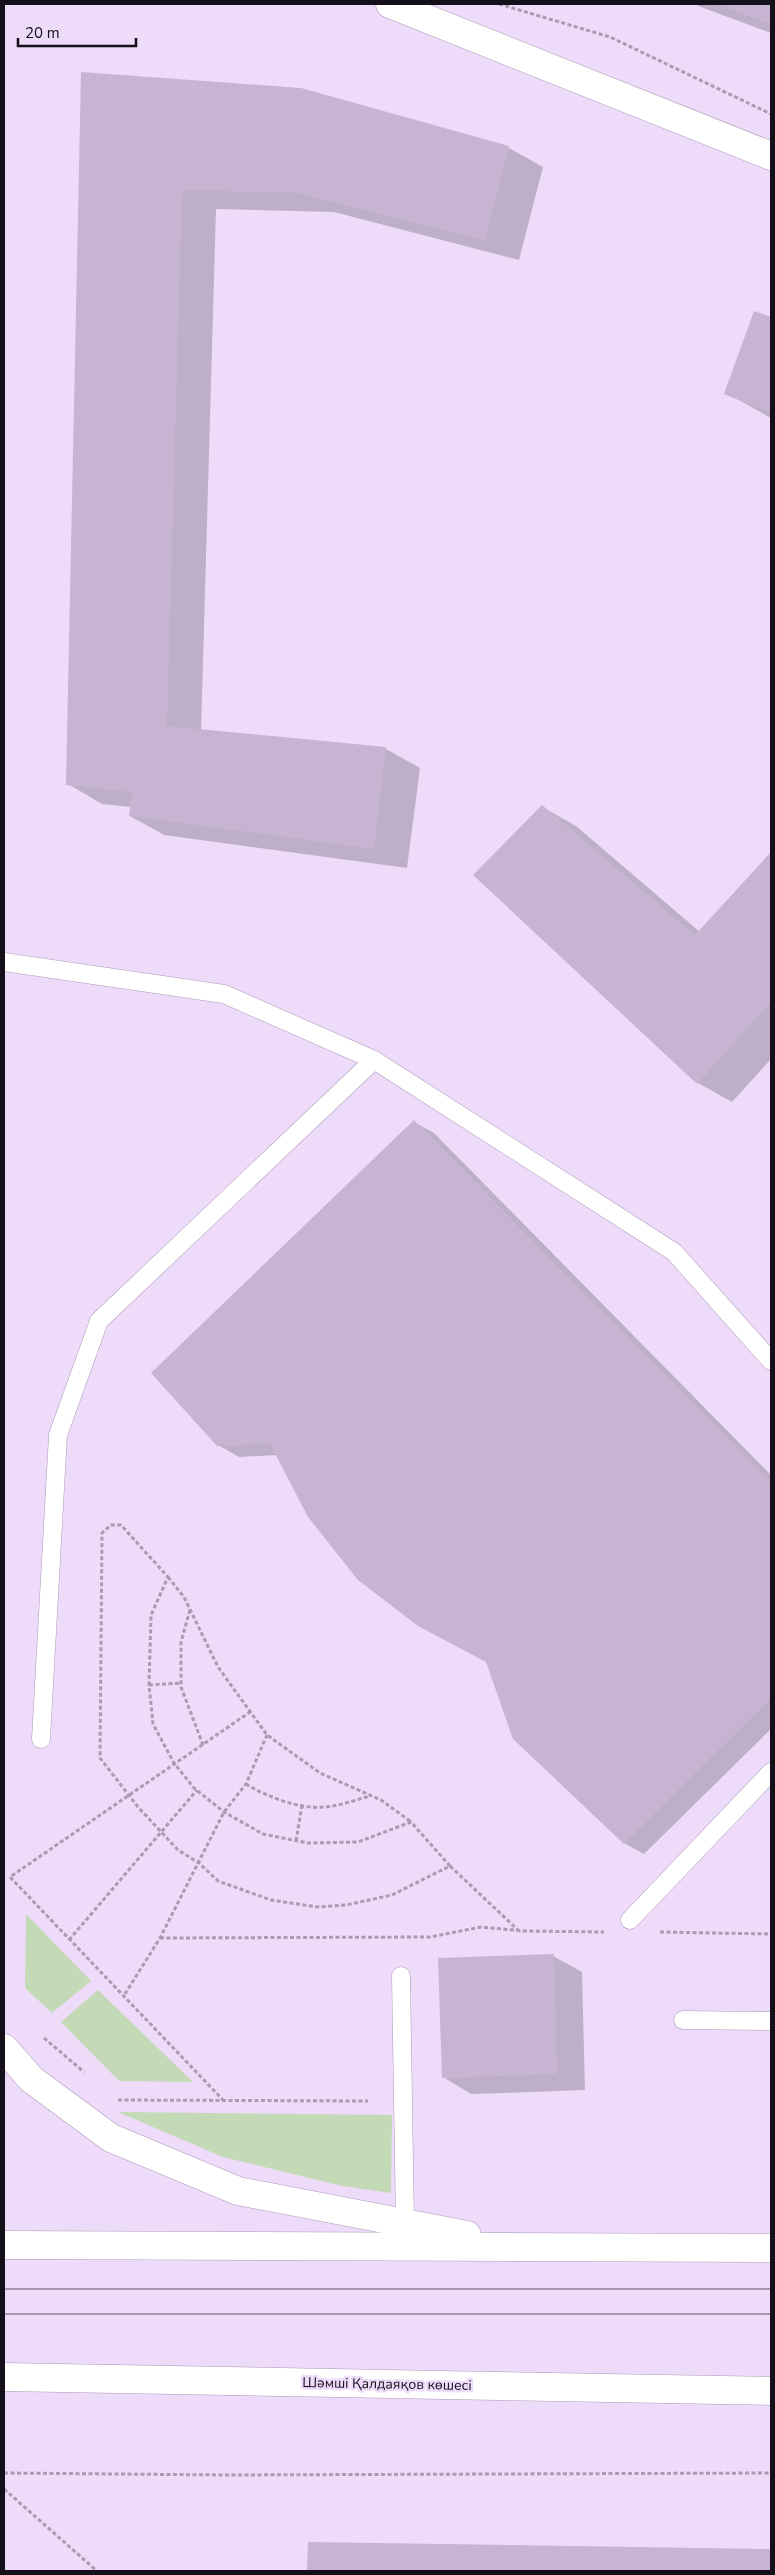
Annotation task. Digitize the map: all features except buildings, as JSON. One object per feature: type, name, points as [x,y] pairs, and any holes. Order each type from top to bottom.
[{"type":"main road","points":[[390,4],[771,156]]},
{"type":"main road","points":[[4,2048],[31,2079],[111,2138],[238,2191],[405,2224],[555,2249]]},
{"type":"main road","points":[[4,2245],[555,2249],[771,2248]]},
{"type":"main road","name":"Шәмші Қалдаяқов көшесі","points":[[4,2377],[771,2391]]},
{"type":"lane","points":[[4,962],[224,994],[374,1060],[674,1252],[771,1360]]},
{"type":"lane","points":[[41,1739],[58,1434],[99,1321],[374,1060]]},
{"type":"lane","points":[[630,1920],[771,1772]]},
{"type":"lane","points":[[401,1976],[405,2224]]},
{"type":"lane","points":[[683,2020],[771,2020]]},
{"type":"path","points":[[499,4],[610,37],[771,114]]},
{"type":"path","points":[[450,1866],[392,1895],[346,1905],[318,1907],[270,1900],[218,1881],[199,1862],[178,1850],[128,1795],[100,1758],[102,1533],[111,1525],[121,1525],[168,1577],[184,1597],[218,1668],[267,1735],[320,1773],[381,1800],[411,1822],[450,1866],[518,1930]]},
{"type":"path","points":[[168,1577],[152,1615],[149,1685],[152,1724],[174,1763],[197,1790],[224,1812],[263,1834],[308,1843],[358,1842],[411,1822]]},
{"type":"path","points":[[190,1609],[181,1642],[181,1683],[203,1745]]},
{"type":"path","points":[[149,1685],[181,1683]]},
{"type":"path","points":[[224,2101],[125,1994],[69,1940],[10,1877],[250,1712]]},
{"type":"path","points":[[125,1994],[160,1938],[224,1812],[246,1784],[267,1735]]},
{"type":"path","points":[[246,1784],[259,1792],[302,1805],[322,1808],[370,1796]]},
{"type":"path","points":[[69,1940],[197,1790]]},
{"type":"path","points":[[296,1841],[302,1805]]},
{"type":"path","points":[[160,1938],[430,1937],[481,1927],[518,1930],[613,1932]]},
{"type":"path","points":[[653,1932],[771,1934]]},
{"type":"path","points":[[41,2036],[87,2074]]},
{"type":"path","points":[[117,2100],[368,2101]]},
{"type":"path","points":[[4,2473],[218,2475],[771,2473]]},
{"type":"path","points":[[4,2489],[97,2571]]},
{"type":"green space","points":[[26,1914],[91,1981],[52,2013],[25,1988]]},
{"type":"green space","points":[[98,1990],[193,2082],[119,2081],[61,2022]]},
{"type":"green space","points":[[118,2112],[392,2115],[391,2193],[342,2186],[223,2157]]},
{"type":"tram line","points":[[4,2289],[771,2289]]},
{"type":"tram line","points":[[4,2314],[771,2314]]}]
